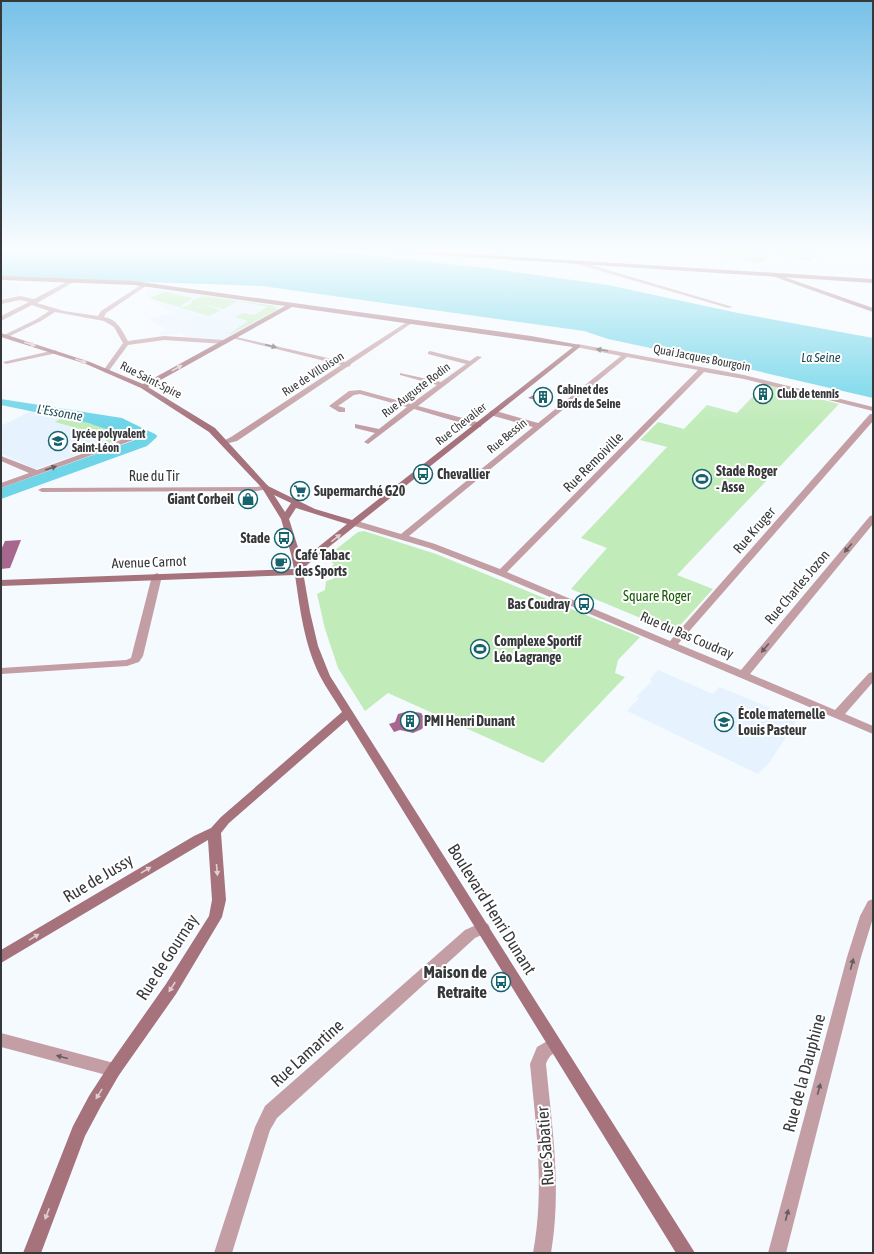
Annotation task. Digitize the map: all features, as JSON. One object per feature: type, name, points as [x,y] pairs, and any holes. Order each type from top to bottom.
[{"type":"main road","points":[[142,387],[285,309]]},
{"type":"main road","name":"Quai Jacques Bourgoin","points":[[318,309],[578,346]]},
{"type":"main road","name":"Rue Saint-Spire","points":[[3,335],[106,371],[142,387],[212,430],[225,442],[273,497],[285,519],[296,554],[298,572]]},
{"type":"main road","name":"Rue Chevalier","points":[[298,572],[308,559],[578,346]]},
{"type":"main road","name":"Rue Saint-Spire","points":[[265,487],[312,511],[356,521]]},
{"type":"main road","points":[[273,497],[292,508]]},
{"type":"main road","points":[[285,519],[294,505],[312,511]]},
{"type":"main road","points":[[296,554],[308,559]]},
{"type":"main road","name":"Avenue Carnot","points":[[1,583],[298,572]]},
{"type":"main road","name":"Boulevard Henri Dunant","points":[[298,572],[305,612],[318,661],[348,713],[686,1253]]},
{"type":"main road","points":[[215,831],[231,815],[348,713]]},
{"type":"main road","name":"Rue de Jussy","points":[[1,957],[198,839],[215,831]]},
{"type":"main road","name":"Rue de Gournay","points":[[32,1253],[79,1132],[95,1101],[114,1070],[171,989],[216,916],[220,900],[214,843],[215,831]]},
{"type":"street","points":[[1,319],[21,309]]},
{"type":"street","points":[[50,309],[63,313],[100,318],[117,326],[126,343]]},
{"type":"street","points":[[100,318],[103,312],[108,309]]},
{"type":"street","points":[[3,335],[39,320],[54,310]]},
{"type":"street","name":"Rue de Villoison","points":[[225,442],[234,439],[348,365],[412,321]]},
{"type":"street","points":[[234,337],[348,365]]},
{"type":"street","points":[[106,371],[126,343],[164,338],[225,342]]},
{"type":"street","name":"Quai Jacques Bourgoin","points":[[578,346],[704,369],[873,409]]},
{"type":"street","points":[[6,362],[55,352]]},
{"type":"street","points":[[430,353],[471,363]]},
{"type":"street","name":"Rue Bessin","points":[[403,538],[627,354]]},
{"type":"street","name":"Rue Auguste Rodin","points":[[368,442],[412,406],[479,357]]},
{"type":"street","name":"Rue Remoiville","points":[[500,573],[704,369]]},
{"type":"street","points":[[402,374],[442,384]]},
{"type":"street","points":[[342,410],[333,406],[352,393],[360,392],[478,425]]},
{"type":"street","points":[[493,413],[539,426]]},
{"type":"street","name":"Rue Kruger","points":[[672,645],[873,416]]},
{"type":"street","points":[[358,426],[380,432]]},
{"type":"street","points":[[1,486],[132,439]]},
{"type":"street","points":[[1,458],[36,473]]},
{"type":"street","name":"Rue du Tir","points":[[42,490],[257,489],[265,487]]},
{"type":"street","name":"Rue Charles Jozon","points":[[744,674],[873,518]]},
{"type":"street","name":"Rue du Bas Coudray","points":[[356,521],[403,538],[432,546],[500,573],[744,674],[873,730]]},
{"type":"street","points":[[1,671],[127,663],[135,660],[138,656],[158,576]]},
{"type":"street","points":[[838,714],[873,675]]},
{"type":"street","name":"Rue de la Dauphine","points":[[777,1253],[854,957],[867,916],[873,905]]},
{"type":"street","name":"Rue Lamartine","points":[[223,1253],[263,1127],[270,1112],[470,934],[482,928]]},
{"type":"street","points":[[1,1040],[114,1070]]},
{"type":"street","name":"Rue Sabatier","points":[[542,1253],[546,1235],[549,1207],[538,1064],[542,1052],[554,1044]]},
{"type":"shaded area","points":[[164,309],[279,309],[226,339],[185,337],[181,333],[161,336],[159,331],[167,330],[149,319],[171,313]]},
{"type":"shaded area","name":"Lycée polyvalent Saint-Léon","points":[[33,410],[104,427],[134,438],[118,440],[36,469],[1,454],[1,426]]},
{"type":"shaded area","name":"École maternelle Louis Pasteur","points":[[658,670],[713,694],[719,687],[798,719],[769,763],[758,774],[627,711],[639,698],[636,697],[652,681],[650,679]]},
{"type":"green space","points":[[184,309],[216,309],[221,310],[209,316]]},
{"type":"green space","points":[[265,309],[279,309],[229,334],[248,321],[235,317],[242,313],[254,315]]},
{"type":"green space","name":"Stade Roger - Asse","points":[[765,384],[839,404],[677,575],[713,589],[674,632],[571,589],[607,548],[581,538],[667,447],[640,440],[658,422],[684,429],[707,405],[737,413]]},
{"type":"green space","points":[[63,417],[104,427],[134,438],[109,443],[106,441],[109,437],[55,422]]},
{"type":"green space","name":"Complexe Sportif Léo Lagrange","points":[[364,531],[436,554],[640,637],[618,660],[615,673],[625,677],[543,763],[388,693],[365,711],[338,668],[325,629],[317,594],[325,590],[326,581],[333,579],[335,575],[329,569],[334,564],[325,558],[358,532]]},
{"type":"water","name":"La Seine","points":[[423,309],[717,309],[873,338],[873,398],[740,367],[608,339],[584,331]]},
{"type":"water","points":[[1,399],[122,418],[158,436],[134,438],[88,423],[1,405]]},
{"type":"building","name":"Cabinet des Bords de Seine","points":[[539,392],[551,395],[543,402],[528,398]]},
{"type":"building","points":[[21,540],[10,568],[1,569],[1,550],[5,541]]},
{"type":"building","name":"PMI Henri Dunant","points":[[409,711],[421,713],[426,720],[422,729],[413,733],[400,730],[394,732],[389,724],[395,722],[398,714]]},
{"type":"waterway","name":"L'Essonne","points":[[1,494],[141,443],[149,437],[124,425]]},
{"type":"place","name":"Club de tennis","points":[[763,394]]},
{"type":"place","name":"Cabinet des Bords de Seine","points":[[543,397]]},
{"type":"place","name":"Lycée polyvalent Saint-Léon","points":[[58,441]]},
{"type":"place","name":"Chevallier","points":[[423,474]]},
{"type":"place","name":"Stade Roger - Asse","points":[[702,479]]},
{"type":"place","name":"Supermarché G20","points":[[300,491]]},
{"type":"place","name":"Giant Corbeil","points":[[248,499]]},
{"type":"place","name":"Stade","points":[[284,538]]},
{"type":"place","name":"Café Tabac des Sports","points":[[281,563]]},
{"type":"place","name":"Bas Coudray","points":[[584,604]]},
{"type":"place","name":"Complexe Sportif Léo Lagrange","points":[[480,649]]},
{"type":"place","name":"PMI Henri Dunant","points":[[410,721]]},
{"type":"place","name":"École maternelle Louis Pasteur","points":[[724,722]]},
{"type":"place","name":"Maison de Retraite","points":[[501,982]]},
{"type":"park label","name":"Square Roger","points":[[657,596]]}]
